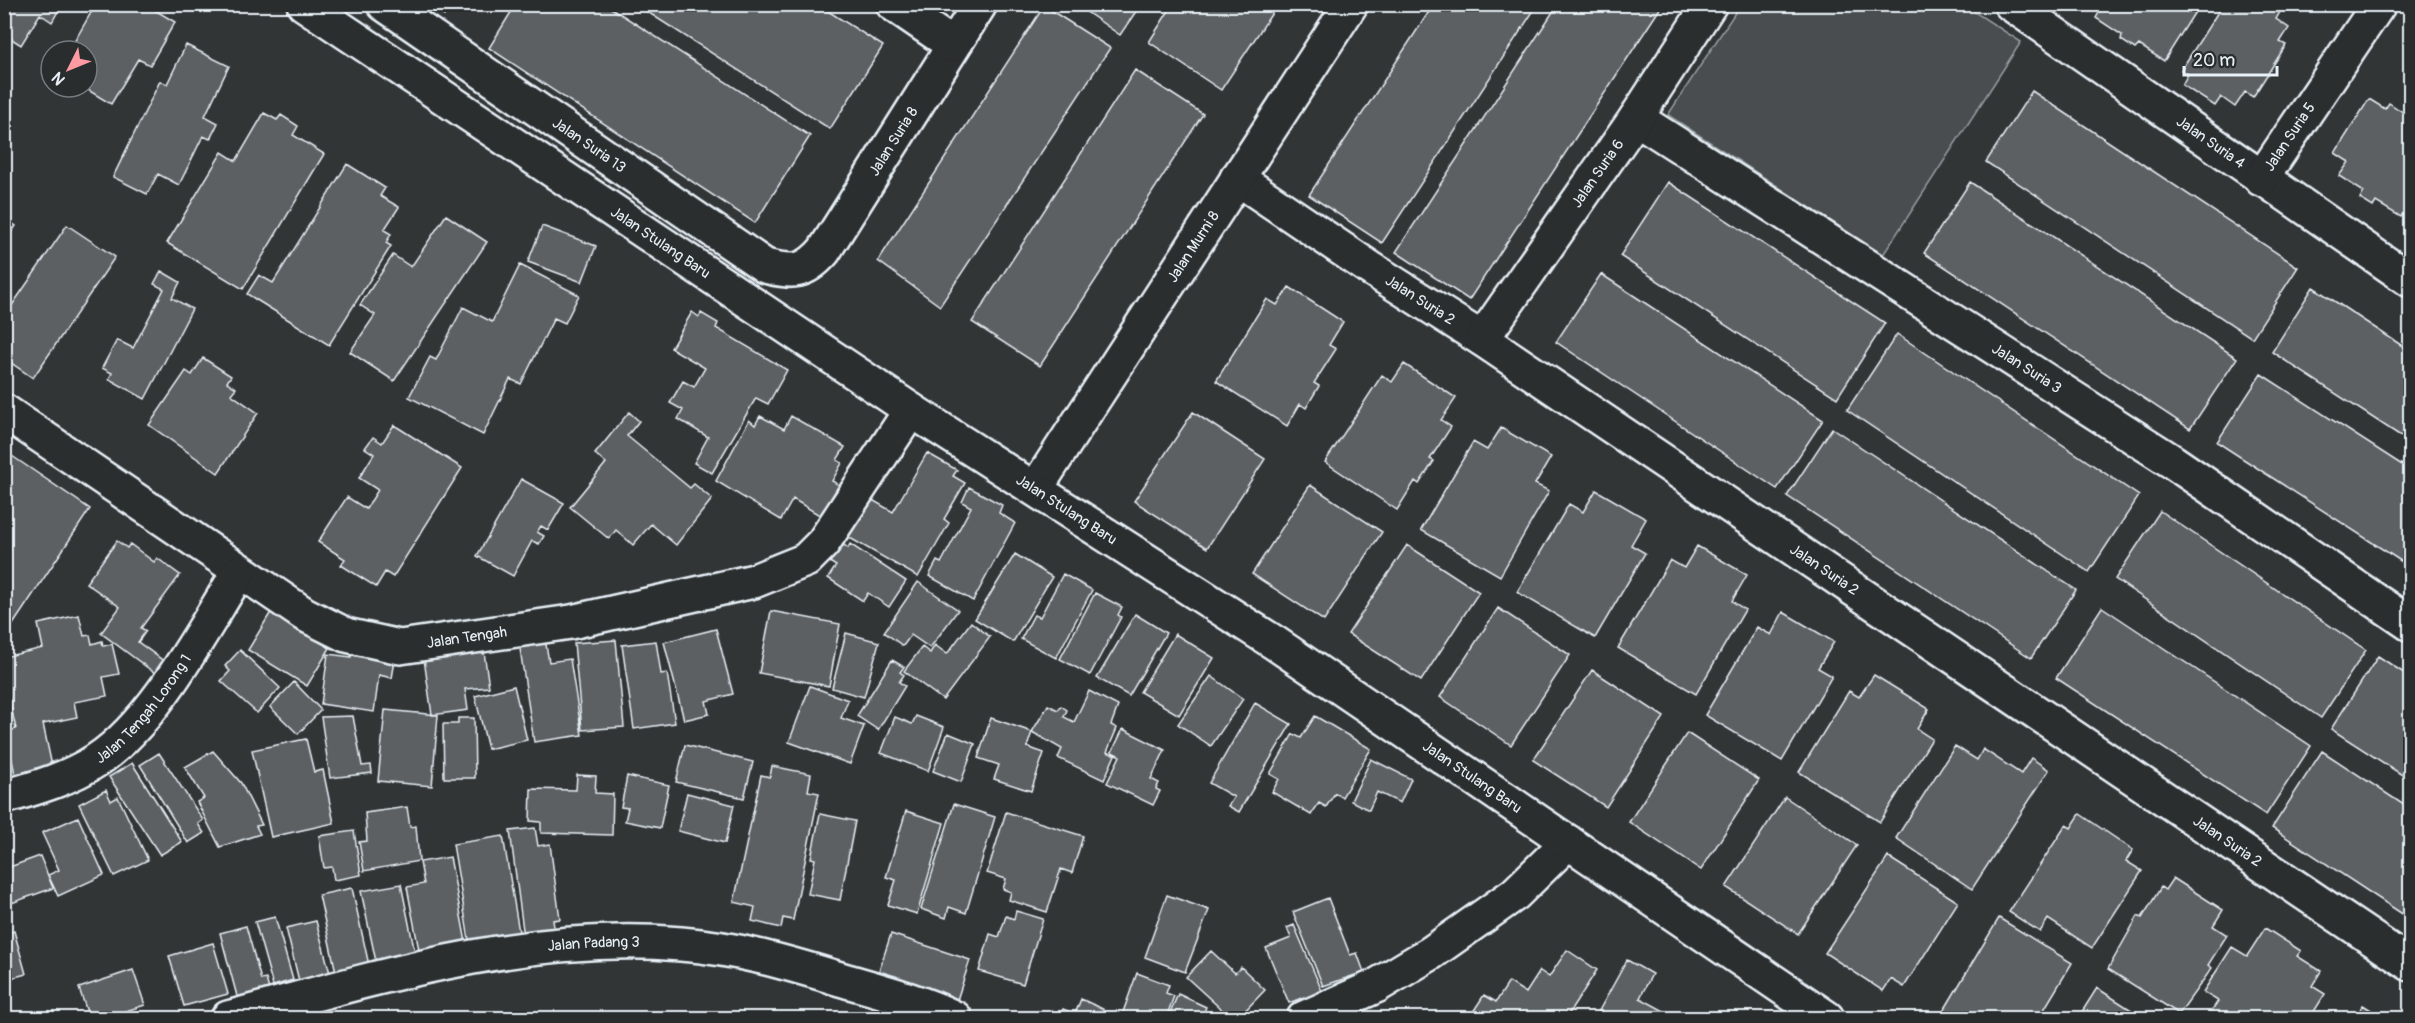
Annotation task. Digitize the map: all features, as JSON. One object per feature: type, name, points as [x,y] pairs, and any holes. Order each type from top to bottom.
[{"type":"street","name":"Jalan Stulang Baru","points":[[304,4],[911,410],[1275,643],[1827,1018]]},
{"type":"street","name":"Jalan Suria 13","points":[[384,4],[765,266],[783,271],[801,270]]},
{"type":"street","points":[[893,4],[952,45]]},
{"type":"street","name":"Jalan Suria 8","points":[[801,270],[814,262],[824,251],[980,4]]},
{"type":"street","name":"Jalan Murni 8","points":[[1036,488],[1351,4]]},
{"type":"street","name":"Jalan Suria 6","points":[[1482,339],[1636,118],[1710,4]]},
{"type":"street","name":"Jalan Suria 5","points":[[2261,179],[2379,4]]},
{"type":"street","name":"Jalan Suria 4","points":[[2030,10],[2261,179],[2410,280]]},
{"type":"street","name":"Jalan Suria 3","points":[[1636,118],[2173,462],[2410,624]]},
{"type":"street","name":"Jalan Suria 2","points":[[1237,178],[1370,268],[1482,339],[2410,964]]},
{"type":"street","name":"Jalan Tengah","points":[[4,411],[304,614],[346,635],[400,647],[571,622],[754,581],[806,560],[823,543],[911,410]]},
{"type":"street","name":"Jalan Tengah Lorong 1","points":[[4,797],[41,787],[96,761],[119,744],[152,707],[239,572]]},
{"type":"street","points":[[1304,1018],[1376,986],[1431,953],[1515,894],[1568,842]]},
{"type":"street","name":"Jalan Padang 3","points":[[228,1018],[418,966],[553,946],[617,943],[681,944],[765,957],[859,984],[955,1018]]},
{"type":"shaded area","points":[[1740,5],[1964,5],[2021,42],[1883,255],[1668,115]]},
{"type":"building","points":[[4,4],[62,4],[52,22],[40,14],[21,45],[4,34]]},
{"type":"building","points":[[96,4],[132,4],[142,10],[145,4],[175,22],[150,65],[138,59],[111,104],[99,97],[99,39],[76,39]]},
{"type":"building","points":[[426,4],[452,4],[444,16]]},
{"type":"building","points":[[516,4],[605,4],[810,136],[755,223],[489,48]]},
{"type":"building","points":[[635,4],[817,4],[883,46],[830,129]]},
{"type":"building","points":[[1075,4],[1141,4],[1120,35]]},
{"type":"building","points":[[1173,4],[1278,4],[1221,90],[1149,42]]},
{"type":"building","points":[[1434,4],[1538,4],[1382,243],[1309,195]]},
{"type":"building","points":[[1558,4],[1663,4],[1469,300],[1396,252]]},
{"type":"building","points":[[2104,4],[2200,4],[2164,61],[2139,45],[2135,49],[2121,40],[2122,35],[2096,18]]},
{"type":"building","points":[[2223,4],[2267,4],[2280,12],[2276,19],[2289,28],[2280,42],[2286,45],[2253,97],[2245,92],[2235,107],[2221,97],[2215,106],[2182,85],[2188,74],[2181,70]]},
{"type":"building","points":[[1044,6],[1110,48],[940,306],[878,261]]},
{"type":"building","points":[[186,45],[229,66],[205,116],[218,123],[210,139],[203,136],[179,185],[158,174],[147,194],[113,177],[160,81],[167,84]]},
{"type":"building","points":[[1135,70],[1203,114],[1040,366],[972,322]]},
{"type":"building","points":[[2032,91],[2298,267],[2252,338],[1986,162]]},
{"type":"building","points":[[2369,99],[2385,109],[2389,103],[2410,117],[2410,203],[2401,217],[2376,202],[2373,207],[2360,199],[2364,192],[2339,176],[2349,162],[2335,153]]},
{"type":"building","points":[[264,113],[277,120],[281,115],[298,126],[293,135],[324,154],[243,289],[167,243],[222,152],[236,161]]},
{"type":"building","points":[[347,164],[385,188],[380,196],[399,207],[384,230],[391,234],[386,243],[391,246],[329,345],[247,294],[259,275],[273,283]]},
{"type":"building","points":[[1668,182],[1885,323],[1837,398],[1620,256]]},
{"type":"building","points":[[1970,182],[2237,358],[2190,429],[1924,253]]},
{"type":"building","points":[[446,215],[487,242],[394,381],[350,352],[375,315],[360,305],[393,255],[411,267]]},
{"type":"building","points":[[4,218],[16,226],[4,243]]},
{"type":"building","points":[[67,225],[115,257],[33,378],[4,358],[4,317]]},
{"type":"building","points":[[542,226],[596,246],[582,282],[528,262]]},
{"type":"building","points":[[520,265],[579,295],[565,323],[554,318],[521,384],[510,379],[483,435],[409,397],[430,357],[436,360],[463,307],[492,322]]},
{"type":"building","points":[[161,271],[180,282],[172,298],[192,309],[145,399],[109,379],[112,373],[102,368],[117,340],[133,348],[164,289],[154,284]]},
{"type":"building","points":[[1601,274],[1823,420],[1777,489],[1556,342]]},
{"type":"building","points":[[1289,287],[1343,322],[1329,345],[1336,349],[1314,383],[1319,386],[1306,408],[1300,404],[1287,426],[1216,381],[1267,299],[1277,305]]},
{"type":"building","points":[[2313,287],[2410,351],[2410,442],[2272,352]]},
{"type":"building","points":[[692,312],[699,317],[701,313],[718,323],[716,328],[787,370],[768,404],[756,398],[712,473],[694,463],[708,437],[678,419],[683,410],[670,403],[683,381],[694,387],[705,368],[671,348]]},
{"type":"building","points":[[1897,334],[2139,496],[2089,572],[1847,410]]},
{"type":"building","points":[[203,358],[231,376],[227,382],[236,388],[231,394],[258,413],[218,473],[149,425],[186,371],[192,375]]},
{"type":"building","points":[[1404,364],[1456,398],[1441,420],[1451,427],[1430,459],[1434,461],[1419,484],[1415,481],[1397,510],[1325,462],[1382,375],[1392,382]]},
{"type":"building","points":[[2261,374],[2410,470],[2410,567],[2217,442]]},
{"type":"building","points":[[629,412],[639,421],[627,436],[690,488],[694,484],[712,499],[676,545],[651,524],[633,545],[616,530],[609,539],[570,507],[606,463],[595,454]]},
{"type":"building","points":[[1193,412],[1265,459],[1207,548],[1134,501]]},
{"type":"building","points":[[760,416],[784,429],[791,416],[845,447],[837,460],[842,463],[832,481],[839,485],[821,516],[793,499],[781,520],[716,481],[749,420],[755,425]]},
{"type":"building","points":[[394,425],[462,468],[393,577],[385,572],[376,587],[341,565],[345,559],[318,542],[347,497],[366,509],[378,490],[359,478],[374,454],[365,448],[373,437],[382,443]]},
{"type":"building","points":[[1501,428],[1551,457],[1535,484],[1549,491],[1500,576],[1421,530],[1473,442],[1487,450]]},
{"type":"building","points":[[1832,428],[2076,590],[2031,658],[1787,496]]},
{"type":"building","points":[[927,453],[957,470],[953,476],[965,483],[944,519],[949,523],[918,577],[848,537],[869,498],[893,512]]},
{"type":"building","points":[[12,456],[90,509],[4,638],[4,467]]},
{"type":"building","points":[[521,479],[564,503],[548,530],[541,526],[537,532],[544,536],[539,544],[532,541],[513,576],[477,556]]},
{"type":"building","points":[[1310,485],[1382,532],[1324,621],[1252,574]]},
{"type":"building","points":[[969,487],[1002,505],[999,513],[1015,523],[973,601],[929,576],[937,561],[941,563],[971,507],[962,502]]},
{"type":"building","points":[[1596,490],[1646,519],[1631,545],[1645,553],[1595,638],[1517,592],[1569,504],[1583,512]]},
{"type":"building","points":[[2160,511],[2366,650],[2321,718],[2115,579]]},
{"type":"building","points":[[117,541],[127,548],[130,544],[154,562],[157,558],[180,575],[141,628],[146,631],[138,642],[165,662],[156,674],[101,633],[120,607],[86,583]]},
{"type":"building","points":[[840,542],[848,548],[850,544],[906,581],[889,607],[868,593],[863,601],[828,578],[836,566],[828,561]]},
{"type":"building","points":[[1407,545],[1479,592],[1421,681],[1348,634]]},
{"type":"building","points":[[1697,546],[1747,575],[1732,601],[1745,610],[1696,694],[1618,648],[1670,560],[1684,568]]},
{"type":"building","points":[[1015,554],[1052,577],[1013,642],[975,619]]},
{"type":"building","points":[[1063,574],[1092,590],[1056,658],[1021,639],[1034,615],[1040,617]]},
{"type":"building","points":[[918,582],[958,610],[930,648],[911,635],[903,646],[884,632]]},
{"type":"building","points":[[1095,593],[1122,607],[1118,615],[1121,617],[1090,675],[1060,659]]},
{"type":"building","points":[[2102,607],[2311,746],[2266,815],[2056,678]]},
{"type":"building","points":[[1498,608],[1570,655],[1511,745],[1440,697]]},
{"type":"building","points":[[771,611],[840,624],[829,686],[759,673]]},
{"type":"building","points":[[271,612],[330,648],[307,686],[248,650]]},
{"type":"building","points":[[1783,612],[1834,642],[1818,668],[1832,676],[1782,761],[1705,715],[1757,627],[1771,635]]},
{"type":"building","points":[[1135,614],[1166,633],[1129,696],[1097,678]]},
{"type":"building","points":[[79,615],[84,636],[90,635],[92,644],[102,641],[103,646],[112,644],[119,674],[103,677],[107,696],[74,702],[77,717],[43,724],[52,766],[15,774],[6,732],[16,729],[4,676],[4,657],[43,648],[38,624]]},
{"type":"building","points":[[971,622],[990,637],[943,700],[904,671],[922,647],[930,653],[935,645],[947,654]]},
{"type":"building","points":[[716,629],[733,694],[706,701],[709,714],[684,720],[664,642]]},
{"type":"building","points":[[846,633],[879,642],[864,697],[832,688]]},
{"type":"building","points":[[1175,634],[1214,658],[1179,715],[1140,692]]},
{"type":"building","points":[[545,639],[549,662],[570,659],[582,735],[534,742],[519,642]]},
{"type":"building","points":[[616,640],[624,727],[582,730],[574,643]]},
{"type":"building","points":[[656,641],[661,674],[667,673],[675,723],[634,729],[622,645]]},
{"type":"building","points":[[483,645],[489,687],[465,689],[468,710],[432,715],[423,652]]},
{"type":"building","points":[[240,650],[280,688],[257,713],[221,681],[230,671],[225,666]]},
{"type":"building","points":[[352,652],[396,655],[392,678],[379,675],[374,712],[321,704],[328,654],[351,657]]},
{"type":"building","points":[[2378,656],[2410,677],[2410,780],[2331,729]]},
{"type":"building","points":[[892,660],[904,667],[900,672],[904,675],[899,682],[905,686],[878,730],[857,716]]},
{"type":"building","points":[[1592,670],[1664,717],[1606,807],[1533,760]]},
{"type":"building","points":[[1874,675],[1929,709],[1917,729],[1932,739],[1880,822],[1799,772],[1849,691],[1859,697]]},
{"type":"building","points":[[1211,676],[1243,699],[1211,746],[1178,724]]},
{"type":"building","points":[[294,682],[321,710],[298,734],[270,707]]},
{"type":"building","points":[[514,686],[527,740],[488,749],[475,696]]},
{"type":"building","points":[[810,686],[848,700],[841,718],[864,726],[850,764],[789,742]]},
{"type":"building","points":[[1089,691],[1118,706],[1111,725],[1117,728],[1107,752],[1115,755],[1104,780],[1058,758],[1062,749],[1032,732],[1048,705],[1058,710],[1061,706],[1067,710],[1064,717],[1074,722]]},
{"type":"building","points":[[1255,703],[1291,724],[1239,812],[1228,806],[1234,797],[1209,783]]},
{"type":"building","points":[[385,710],[438,715],[432,786],[378,781]]},
{"type":"building","points":[[353,716],[362,766],[371,765],[372,773],[330,778],[321,717]]},
{"type":"building","points":[[916,716],[944,727],[928,771],[881,753],[895,717],[912,724]]},
{"type":"building","points":[[1315,716],[1371,749],[1342,797],[1335,793],[1326,807],[1319,803],[1311,815],[1272,792],[1279,779],[1270,774],[1293,734],[1301,738]]},
{"type":"building","points":[[458,718],[474,718],[475,778],[444,778],[443,724],[458,724]]},
{"type":"building","points":[[991,718],[1032,732],[1027,747],[1044,753],[1031,791],[994,779],[999,765],[978,758]]},
{"type":"building","points":[[1123,729],[1165,750],[1151,779],[1159,783],[1156,789],[1160,791],[1153,805],[1107,783],[1120,756],[1112,752]]},
{"type":"building","points":[[948,733],[975,744],[961,782],[933,771]]},
{"type":"building","points":[[1687,733],[1759,780],[1701,870],[1629,822]]},
{"type":"building","points":[[306,739],[314,772],[323,770],[334,823],[271,837],[252,750]]},
{"type":"building","points":[[685,745],[753,762],[744,798],[676,782]]},
{"type":"building","points":[[1955,746],[1977,760],[1983,749],[2021,774],[2031,758],[2049,770],[1972,889],[1896,838]]},
{"type":"building","points":[[213,751],[241,783],[262,825],[256,826],[260,834],[220,847],[197,802],[204,798],[185,767]]},
{"type":"building","points":[[2322,751],[2410,809],[2410,919],[2272,828]]},
{"type":"building","points":[[159,753],[203,820],[198,824],[204,833],[188,843],[140,765]]},
{"type":"building","points":[[1371,759],[1411,779],[1400,803],[1377,792],[1369,810],[1351,801]]},
{"type":"building","points":[[132,763],[182,842],[160,855],[109,777]]},
{"type":"building","points":[[772,766],[811,774],[808,791],[819,793],[793,920],[783,918],[781,928],[752,921],[755,907],[734,902],[761,775],[770,777]]},
{"type":"building","points":[[577,775],[596,776],[595,793],[613,794],[612,835],[541,833],[541,822],[530,821],[531,789],[576,790]]},
{"type":"building","points":[[627,776],[669,785],[660,828],[625,821],[628,808],[621,807]]},
{"type":"building","points":[[106,790],[111,801],[118,797],[148,860],[114,876],[79,804]]},
{"type":"building","points":[[687,793],[734,805],[725,843],[678,831]]},
{"type":"building","points":[[1785,797],[1857,845],[1798,934],[1726,887]]},
{"type":"building","points":[[954,804],[995,817],[966,913],[949,907],[946,918],[921,909]]},
{"type":"building","points":[[407,807],[410,827],[416,826],[419,861],[364,871],[359,842],[367,841],[365,813]]},
{"type":"building","points":[[906,811],[944,823],[917,914],[888,905],[896,880],[886,877]]},
{"type":"building","points":[[1006,812],[1083,836],[1072,873],[1061,869],[1047,912],[1009,900],[1011,892],[1003,889],[1006,879],[987,873]]},
{"type":"building","points":[[820,814],[855,821],[840,900],[808,894],[815,859],[811,858]]},
{"type":"building","points":[[2080,814],[2133,850],[2126,861],[2142,871],[2092,948],[2048,919],[2040,932],[2009,912],[2066,825],[2071,828]]},
{"type":"building","points":[[78,817],[104,875],[58,896],[48,875],[59,870],[42,833]]},
{"type":"building","points":[[535,828],[538,846],[550,844],[560,919],[553,920],[556,941],[525,945],[510,831]]},
{"type":"building","points":[[354,831],[361,875],[334,880],[332,867],[324,868],[319,836]]},
{"type":"building","points":[[503,836],[520,938],[470,946],[453,844]]},
{"type":"building","points":[[40,856],[53,888],[6,905],[4,869]]},
{"type":"building","points":[[450,857],[468,953],[421,961],[407,887],[424,884],[420,862]]},
{"type":"building","points":[[1888,857],[1958,902],[1904,987],[1891,979],[1883,991],[1825,953]]},
{"type":"building","points":[[2173,878],[2223,910],[2213,926],[2227,935],[2208,965],[2212,968],[2179,1014],[2108,969],[2138,916],[2142,918],[2161,887],[2165,890]]},
{"type":"building","points":[[401,884],[417,963],[378,971],[361,891]]},
{"type":"building","points":[[352,888],[370,970],[337,977],[319,895]]},
{"type":"building","points":[[1167,895],[1209,910],[1185,972],[1145,957]]},
{"type":"building","points":[[1328,898],[1350,955],[1357,953],[1364,972],[1323,986],[1293,912]]},
{"type":"building","points":[[1016,911],[1043,919],[1023,984],[979,971],[990,934],[999,937],[1006,916],[1014,919]]},
{"type":"building","points":[[275,917],[293,980],[273,986],[255,922]]},
{"type":"building","points":[[1999,918],[2072,963],[2039,1018],[1940,1017]]},
{"type":"building","points":[[316,921],[331,977],[300,985],[286,928]]},
{"type":"building","points":[[1294,925],[1325,998],[1307,1005],[1304,997],[1289,1003],[1266,948],[1291,938],[1287,928]]},
{"type":"building","points":[[246,926],[261,980],[266,979],[270,993],[241,1011],[220,933]]},
{"type":"building","points":[[2265,928],[2301,951],[2297,956],[2321,971],[2312,986],[2325,994],[2310,1018],[2207,1018],[2218,1001],[2203,992],[2232,947],[2247,956]]},
{"type":"building","points":[[14,931],[26,974],[4,980],[4,934]]},
{"type":"building","points":[[891,934],[970,960],[957,1000],[878,974]]},
{"type":"building","points":[[213,943],[228,994],[184,1006],[169,956]]},
{"type":"building","points":[[1567,950],[1597,970],[1566,1018],[1469,1018],[1484,995],[1496,1002],[1509,982],[1526,993],[1540,971],[1549,977]]},
{"type":"building","points":[[1211,951],[1235,973],[1241,967],[1265,990],[1238,1018],[1231,1018],[1186,977]]},
{"type":"building","points":[[1627,960],[1652,974],[1640,998],[1677,1018],[1595,1018]]},
{"type":"building","points":[[133,970],[145,1005],[103,1018],[89,1018],[79,988]]},
{"type":"building","points":[[1137,973],[1169,985],[1166,993],[1174,996],[1166,1018],[1132,1018],[1122,1015]]},
{"type":"building","points":[[2097,988],[2144,1018],[2078,1018]]},
{"type":"building","points":[[1178,994],[1206,1007],[1204,1012],[1217,1018],[1168,1018]]},
{"type":"building","points":[[1081,999],[1103,1009],[1099,1018],[1058,1018],[1063,1009],[1075,1014]]},
{"type":"building","points":[[2363,1005],[2384,1018],[2355,1018]]}]
